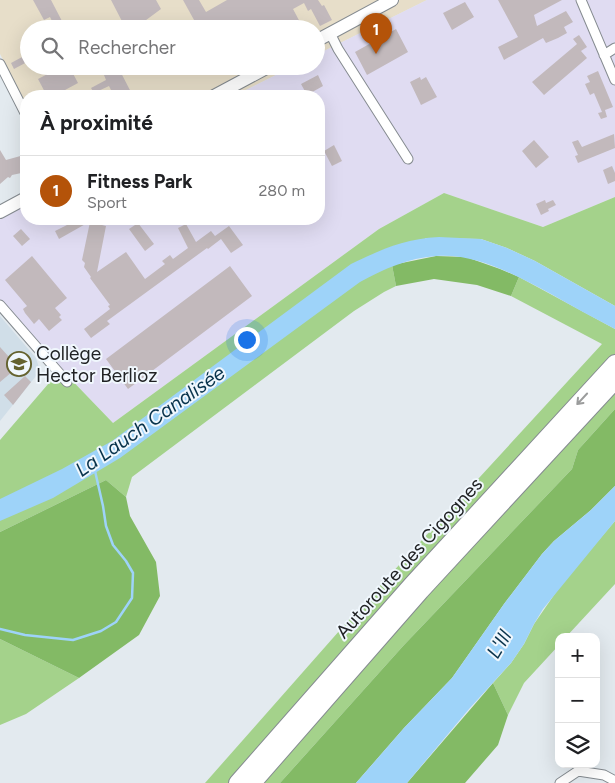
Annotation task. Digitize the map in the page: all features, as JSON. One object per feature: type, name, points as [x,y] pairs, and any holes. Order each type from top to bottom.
[{"type":"highway","name":"Autoroute des Cigognes","points":[[237,783],[412,584],[615,363]]},
{"type":"highway","name":"Autoroute des Cigognes","points":[[253,783],[421,592],[613,386]]},
{"type":"street","points":[[325,36],[392,0]]},
{"type":"street","points":[[581,0],[615,80]]},
{"type":"street","points":[[330,33],[338,49],[408,159]]},
{"type":"street","points":[[604,55],[615,48]]},
{"type":"street","points":[[0,64],[20,103]]},
{"type":"street","points":[[225,90],[253,75]]},
{"type":"street","points":[[0,212],[20,201]]},
{"type":"street","points":[[0,305],[67,382]]},
{"type":"street","points":[[560,783],[578,772],[604,775],[615,781]]},
{"type":"shaded area","points":[[0,0],[427,0],[325,51],[325,20],[20,20],[20,75],[276,75],[246,90],[20,90],[20,92],[0,54]]},
{"type":"shaded area","points":[[427,0],[615,0],[615,197],[543,227],[444,193],[379,229],[113,423],[61,369],[0,300],[0,214],[20,203],[20,225],[325,225],[325,90],[246,90],[276,75],[325,75],[325,51]]},
{"type":"shaded area","name":"Collège Hector Berlioz","points":[[0,316],[36,358],[40,371],[0,421]]},
{"type":"green space","points":[[444,193],[543,227],[615,197],[615,306],[535,261],[507,248],[481,239],[426,238],[392,265],[396,286],[354,311],[132,477],[126,497],[106,480],[0,532],[0,440],[61,369],[113,423],[379,229]]},
{"type":"green space","points":[[436,256],[466,257],[519,277],[511,296],[477,285],[434,279],[396,286],[392,265]]},
{"type":"green space","points":[[519,277],[615,329],[615,409],[578,450],[572,469],[404,645],[280,783],[205,783],[355,613],[602,344],[511,296]]},
{"type":"green space","points":[[615,409],[615,486],[542,554],[452,678],[404,728],[356,783],[280,783],[404,645],[572,469],[578,450]]},
{"type":"green space","points":[[106,480],[126,497],[130,516],[156,562],[160,596],[139,635],[79,678],[0,639],[0,532]]},
{"type":"green space","points":[[615,521],[615,584],[570,633],[555,633],[555,649],[524,683],[508,715],[493,683],[511,663],[524,644],[534,624],[563,582]]},
{"type":"green space","points":[[0,639],[79,678],[26,714],[0,725]]},
{"type":"green space","points":[[493,683],[508,715],[498,745],[465,783],[407,783]]},
{"type":"water","name":"La Lauch Canalisée","points":[[439,237],[481,239],[535,261],[615,306],[615,329],[524,280],[481,262],[451,256],[436,256],[406,262],[360,282],[120,458],[53,498],[0,521],[0,499],[62,469],[112,441],[351,264],[383,249],[404,242]]},
{"type":"water","name":"L'Ill","points":[[615,486],[615,521],[543,609],[511,663],[469,709],[407,783],[356,783],[404,728],[452,678],[542,554]]},
{"type":"building","points":[[33,0],[51,0],[61,20],[52,20],[50,17],[44,20]]},
{"type":"building","points":[[111,0],[156,0],[161,9],[146,20],[121,20]]},
{"type":"building","points":[[183,0],[199,0],[206,12],[227,0],[318,0],[322,6],[324,5],[332,20],[325,24],[325,20],[317,20],[311,9],[308,11],[304,3],[293,9],[299,20],[194,20]]},
{"type":"building","points":[[498,0],[562,0],[534,15],[537,26],[566,11],[573,22],[564,27],[567,33],[558,38],[546,43],[543,38],[504,60],[498,47],[518,37]]},
{"type":"building","points":[[465,2],[474,17],[452,30],[443,13]]},
{"type":"building","points":[[396,29],[408,52],[367,75],[355,52]]},
{"type":"building","points":[[579,35],[587,47],[581,51],[587,58],[544,95],[532,82],[577,44],[573,39]]},
{"type":"building","points":[[20,58],[20,66],[14,69],[11,63]]},
{"type":"building","points":[[598,71],[613,107],[605,110],[607,117],[601,119],[598,113],[602,112],[594,93],[590,95],[585,84],[590,82],[587,76]]},
{"type":"building","points":[[46,75],[74,75],[78,83],[65,90],[44,90],[38,79]]},
{"type":"building","points":[[104,75],[122,75],[130,90],[111,90],[109,86],[100,90],[92,90],[91,88],[106,80]]},
{"type":"building","points":[[318,75],[323,86],[316,90],[304,90],[301,84]]},
{"type":"building","points":[[420,77],[421,80],[426,77],[437,97],[421,105],[410,82]]},
{"type":"building","points":[[614,134],[615,148],[578,163],[575,156],[578,155],[572,142],[578,140],[582,147]]},
{"type":"building","points":[[534,140],[549,157],[536,168],[522,151]]},
{"type":"building","points":[[334,145],[342,161],[332,166],[325,150]]},
{"type":"building","points":[[0,150],[6,160],[20,156],[20,173],[12,175],[10,178],[8,177],[0,184]]},
{"type":"building","points":[[612,166],[615,173],[615,181],[608,184],[603,170]]},
{"type":"building","points":[[545,200],[546,203],[553,200],[556,205],[541,215],[536,204]]},
{"type":"building","points":[[67,225],[84,225],[59,239],[55,231]]},
{"type":"building","points":[[89,225],[106,226],[97,272],[126,252],[145,279],[165,264],[162,261],[170,255],[173,259],[188,248],[178,228],[184,225],[187,225],[196,242],[211,231],[215,236],[229,226],[243,245],[231,253],[221,239],[107,321],[110,324],[91,338],[84,329],[110,309],[108,306],[110,305],[90,278],[84,267],[85,263],[82,260]]},
{"type":"building","points":[[135,225],[140,225],[154,244],[145,251],[129,229]]},
{"type":"building","points":[[21,229],[30,239],[22,246],[13,236]]},
{"type":"building","points":[[32,256],[67,298],[55,308],[61,315],[59,317],[62,320],[49,331],[39,319],[34,324],[23,309],[27,306],[5,280]]},
{"type":"building","points":[[230,266],[252,296],[128,389],[106,359]]},
{"type":"building","points":[[0,347],[18,367],[0,382]]},
{"type":"building","points":[[25,376],[31,382],[13,405],[4,395]]},
{"type":"waterway","points":[[0,629],[25,635],[73,640],[101,631],[116,622],[132,598],[133,573],[113,545],[106,526],[95,471]]},
{"type":"place","name":"Fitness Park","points":[[376,54]]},
{"type":"place","name":"Collège Hector Berlioz","points":[[19,364]]}]
